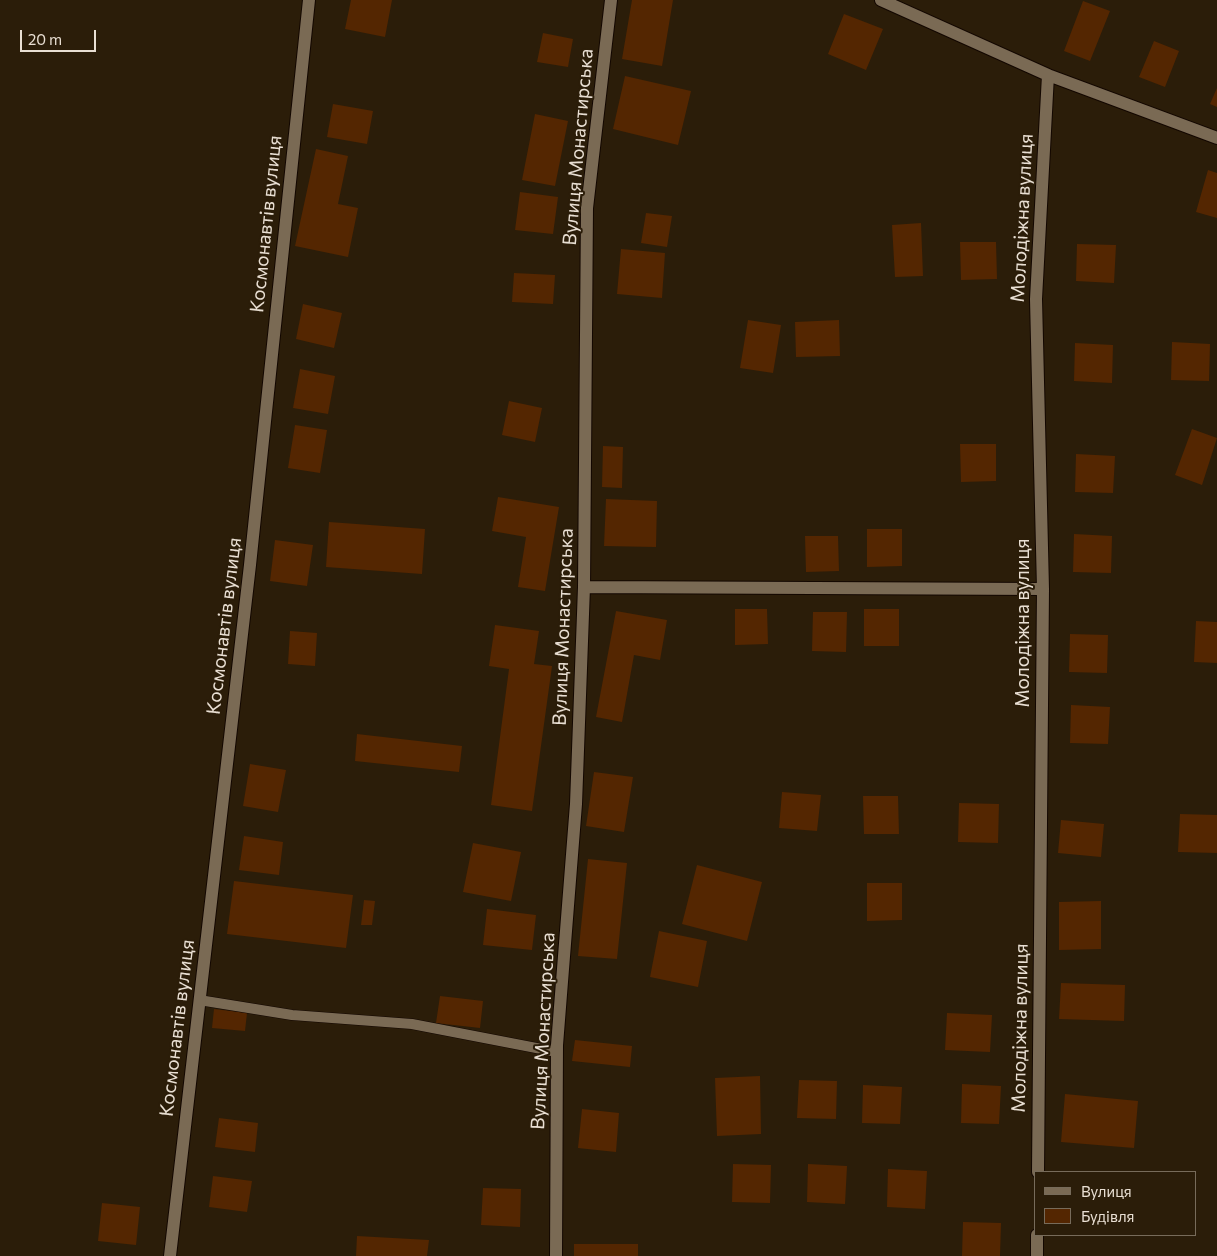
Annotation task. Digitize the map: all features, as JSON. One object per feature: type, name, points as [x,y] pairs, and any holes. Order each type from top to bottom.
[{"type":"street","name":"Космонавтів вулиця","points":[[170,1256],[250,565],[309,0]]},
{"type":"street","name":"Вулиця Монастирська","points":[[556,1256],[557,1052],[576,804],[584,587],[587,208],[611,0]]},
{"type":"street","points":[[881,0],[1048,75],[1217,138]]},
{"type":"street","name":"Молодіжна вулиця","points":[[1038,1171],[1043,589],[1036,299],[1048,75]]},
{"type":"street","points":[[584,587],[1043,589]]},
{"type":"street","points":[[1037,1236],[1037,1256]]},
{"type":"lane","points":[[199,1000],[292,1015],[412,1024],[557,1052]]},
{"type":"building","points":[[351,0],[392,0],[385,37],[345,29]]},
{"type":"building","points":[[632,0],[673,0],[662,66],[622,59]]},
{"type":"building","points":[[1083,1],[1110,11],[1090,61],[1064,51]]},
{"type":"building","points":[[844,14],[883,29],[866,70],[828,54]]},
{"type":"building","points":[[543,33],[573,39],[568,67],[537,62]]},
{"type":"building","points":[[1154,41],[1179,51],[1165,87],[1139,77]]},
{"type":"building","points":[[625,76],[691,91],[678,145],[613,129]]},
{"type":"building","points":[[1217,88],[1217,107],[1210,104]]},
{"type":"building","points":[[333,104],[373,111],[367,144],[327,137]]},
{"type":"building","points":[[535,114],[568,121],[555,186],[522,180]]},
{"type":"building","points":[[316,149],[348,156],[338,204],[358,208],[348,257],[295,246]]},
{"type":"building","points":[[1208,170],[1217,173],[1217,218],[1196,212]]},
{"type":"building","points":[[520,192],[558,197],[553,234],[515,230]]},
{"type":"building","points":[[646,213],[672,216],[667,247],[641,243]]},
{"type":"building","points":[[921,223],[923,276],[895,277],[892,225]]},
{"type":"building","points":[[960,242],[996,242],[997,279],[961,280]]},
{"type":"building","points":[[1077,244],[1116,245],[1114,283],[1076,281]]},
{"type":"building","points":[[621,249],[665,253],[662,298],[617,294]]},
{"type":"building","points":[[514,273],[555,275],[553,304],[512,302]]},
{"type":"building","points":[[303,304],[342,313],[334,348],[296,339]]},
{"type":"building","points":[[748,320],[781,325],[773,373],[740,368]]},
{"type":"building","points":[[839,320],[840,356],[796,357],[795,322]]},
{"type":"building","points":[[1172,342],[1210,344],[1209,381],[1171,380]]},
{"type":"building","points":[[1075,343],[1113,345],[1112,383],[1074,381]]},
{"type":"building","points":[[300,369],[335,376],[328,414],[293,408]]},
{"type":"building","points":[[509,401],[542,408],[535,442],[502,435]]},
{"type":"building","points":[[295,425],[327,430],[320,473],[288,468]]},
{"type":"building","points":[[1192,429],[1217,438],[1202,485],[1175,475]]},
{"type":"building","points":[[960,444],[996,444],[996,481],[961,482]]},
{"type":"building","points":[[603,446],[623,447],[622,488],[602,487]]},
{"type":"building","points":[[1076,454],[1115,456],[1113,493],[1075,492]]},
{"type":"building","points":[[498,497],[559,507],[545,591],[518,587],[526,537],[492,531]]},
{"type":"building","points":[[606,499],[657,501],[656,547],[604,546]]},
{"type":"building","points":[[329,522],[425,529],[422,574],[326,567]]},
{"type":"building","points":[[867,529],[902,529],[902,566],[867,567]]},
{"type":"building","points":[[1074,534],[1112,536],[1111,573],[1073,572]]},
{"type":"building","points":[[805,536],[838,536],[839,571],[806,572]]},
{"type":"building","points":[[275,540],[313,545],[307,586],[270,581]]},
{"type":"building","points":[[735,609],[767,609],[768,644],[735,645]]},
{"type":"building","points":[[864,609],[899,609],[899,646],[864,646]]},
{"type":"building","points":[[616,611],[667,620],[660,660],[634,655],[622,722],[596,717]]},
{"type":"building","points":[[813,612],[847,612],[846,652],[812,651]]},
{"type":"building","points":[[1196,621],[1217,622],[1217,663],[1194,662]]},
{"type":"building","points":[[495,625],[539,631],[534,664],[552,666],[532,811],[491,805],[509,669],[489,666]]},
{"type":"building","points":[[290,631],[317,633],[315,666],[288,664]]},
{"type":"building","points":[[1070,634],[1108,635],[1107,673],[1069,672]]},
{"type":"building","points":[[1071,705],[1110,707],[1108,744],[1070,743]]},
{"type":"building","points":[[357,734],[462,746],[459,772],[355,761]]},
{"type":"building","points":[[250,764],[286,770],[278,812],[243,806]]},
{"type":"building","points":[[594,772],[633,777],[624,832],[586,826]]},
{"type":"building","points":[[782,792],[821,795],[817,831],[779,828]]},
{"type":"building","points":[[863,796],[898,796],[899,834],[864,834]]},
{"type":"building","points":[[959,803],[999,804],[998,843],[958,842]]},
{"type":"building","points":[[1180,814],[1217,815],[1217,853],[1178,852]]},
{"type":"building","points":[[1061,820],[1104,824],[1101,857],[1058,853]]},
{"type":"building","points":[[244,836],[283,842],[279,875],[239,870]]},
{"type":"building","points":[[473,843],[521,852],[511,901],[463,892]]},
{"type":"building","points":[[588,859],[627,863],[617,959],[578,956]]},
{"type":"building","points":[[697,865],[762,882],[747,941],[682,924]]},
{"type":"building","points":[[234,881],[353,895],[346,948],[227,934]]},
{"type":"building","points":[[867,883],[902,883],[902,920],[867,921]]},
{"type":"building","points":[[364,900],[375,901],[372,925],[361,925]]},
{"type":"building","points":[[1101,901],[1101,949],[1059,950],[1059,902]]},
{"type":"building","points":[[487,909],[536,915],[532,950],[483,945]]},
{"type":"building","points":[[659,931],[707,941],[698,987],[650,977]]},
{"type":"building","points":[[1061,983],[1125,985],[1124,1021],[1059,1019]]},
{"type":"building","points":[[440,996],[483,1001],[480,1028],[436,1023]]},
{"type":"building","points":[[214,1009],[247,1013],[245,1031],[212,1028]]},
{"type":"building","points":[[947,1013],[992,1015],[990,1052],[945,1050]]},
{"type":"building","points":[[575,1040],[632,1046],[630,1067],[572,1061]]},
{"type":"building","points":[[760,1076],[761,1134],[717,1136],[715,1078]]},
{"type":"building","points":[[799,1080],[837,1081],[836,1119],[797,1118]]},
{"type":"building","points":[[962,1084],[1001,1086],[999,1124],[961,1123]]},
{"type":"building","points":[[863,1085],[902,1087],[900,1124],[862,1123]]},
{"type":"building","points":[[1065,1094],[1138,1101],[1134,1148],[1061,1142]]},
{"type":"building","points":[[582,1109],[619,1113],[616,1152],[578,1148]]},
{"type":"building","points":[[219,1118],[258,1123],[255,1152],[215,1147]]},
{"type":"building","points":[[733,1164],[771,1165],[770,1203],[732,1202]]},
{"type":"building","points":[[808,1164],[847,1166],[845,1204],[807,1202]]},
{"type":"building","points":[[888,1169],[927,1171],[925,1209],[887,1207]]},
{"type":"building","points":[[213,1176],[252,1181],[247,1212],[209,1207]]},
{"type":"building","points":[[483,1188],[521,1189],[520,1227],[481,1225]]},
{"type":"building","points":[[102,1203],[140,1207],[136,1245],[98,1241]]},
{"type":"building","points":[[963,1222],[1001,1223],[1000,1256],[962,1256]]},
{"type":"building","points":[[357,1236],[429,1240],[427,1256],[356,1256]]},
{"type":"building","points":[[574,1244],[638,1244],[638,1256],[574,1256]]}]
